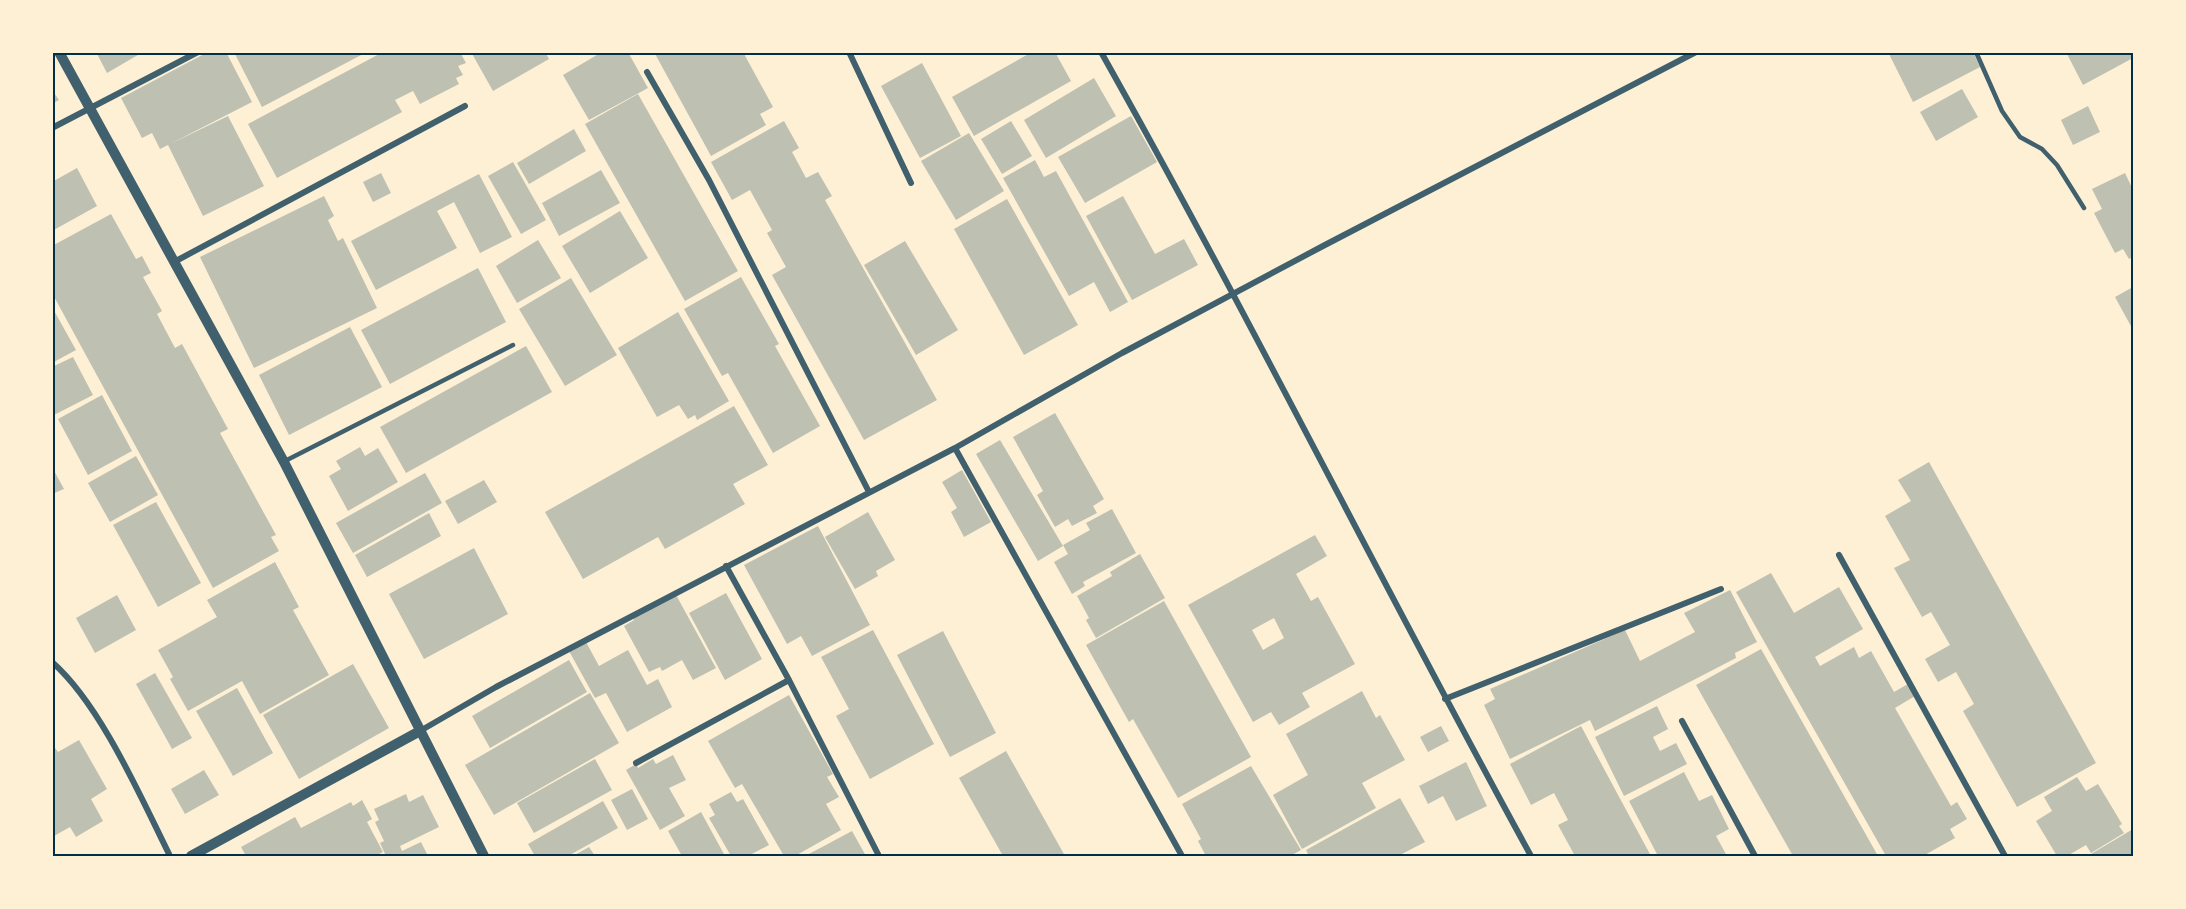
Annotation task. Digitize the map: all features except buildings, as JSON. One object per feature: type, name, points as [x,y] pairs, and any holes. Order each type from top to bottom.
[{"type":"street","points":[[59,52],[284,462],[484,856]]},
{"type":"street","points":[[52,128],[198,52]]},
{"type":"street","points":[[849,52],[911,183]]},
{"type":"street","points":[[1101,52],[1195,219],[1445,699],[1532,856]]},
{"type":"street","points":[[191,856],[496,687],[955,448],[1122,353],[1696,52]]},
{"type":"street","points":[[647,72],[709,180],[869,492]]},
{"type":"street","points":[[174,262],[465,106]]},
{"type":"street","points":[[955,448],[1182,856]]},
{"type":"street","points":[[1839,555],[2006,856]]},
{"type":"street","points":[[726,566],[789,680],[879,856]]},
{"type":"street","points":[[1445,699],[1721,589]]},
{"type":"street","points":[[52,662],[92,711],[126,768],[170,856]]},
{"type":"street","points":[[636,763],[789,680]]},
{"type":"street","points":[[1682,721],[1755,856]]},
{"type":"lane","points":[[1976,52],[2002,111],[2020,137],[2042,149],[2057,165],[2084,208]]},
{"type":"lane","points":[[284,462],[513,345]]}]
